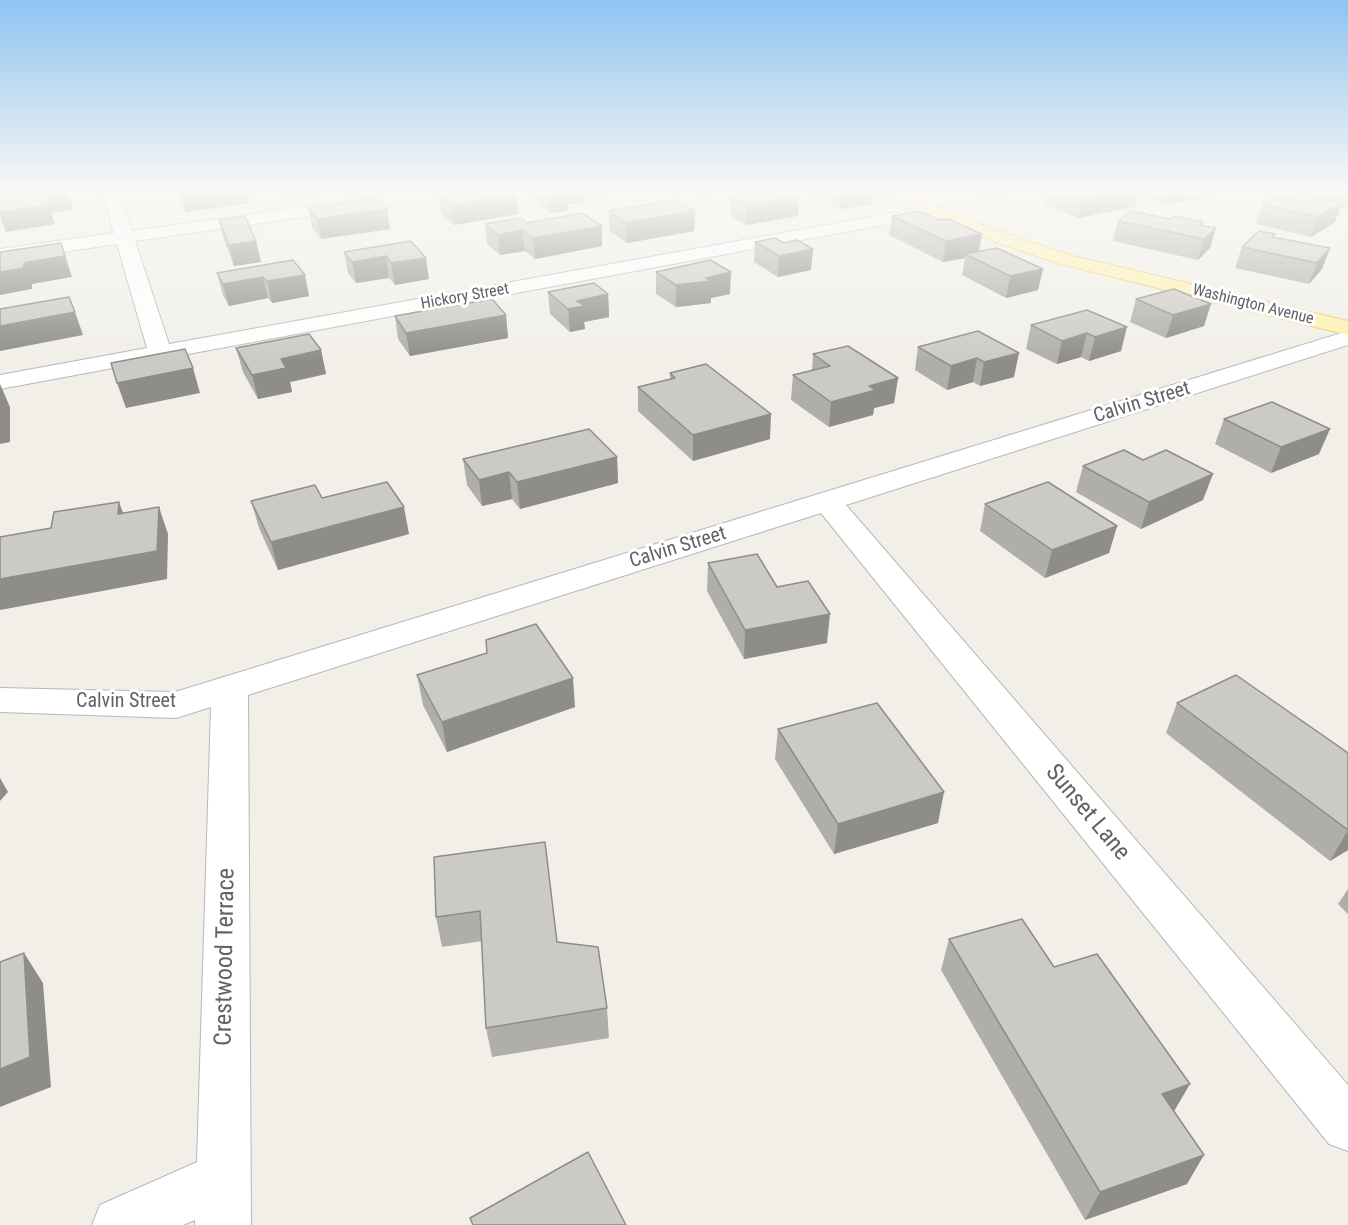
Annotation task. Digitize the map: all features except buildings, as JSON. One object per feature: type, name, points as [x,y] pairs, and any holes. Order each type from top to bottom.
[{"type":"main road","name":"Washington Avenue","points":[[1026,247],[1067,260],[1348,328]]},
{"type":"street","points":[[0,255],[54,247]]},
{"type":"street","points":[[128,247],[160,353]]},
{"type":"street","name":"Hickory Street","points":[[0,382],[718,247]]},
{"type":"street","name":"Calvin Street","points":[[0,700],[176,705],[1348,338]]},
{"type":"street","name":"Sunset Lane","points":[[827,501],[1348,1125]]},
{"type":"street","name":"Crestwood Terrace","points":[[223,1202],[230,688]]},
{"type":"street","points":[[120,1225],[223,1202]]}]
